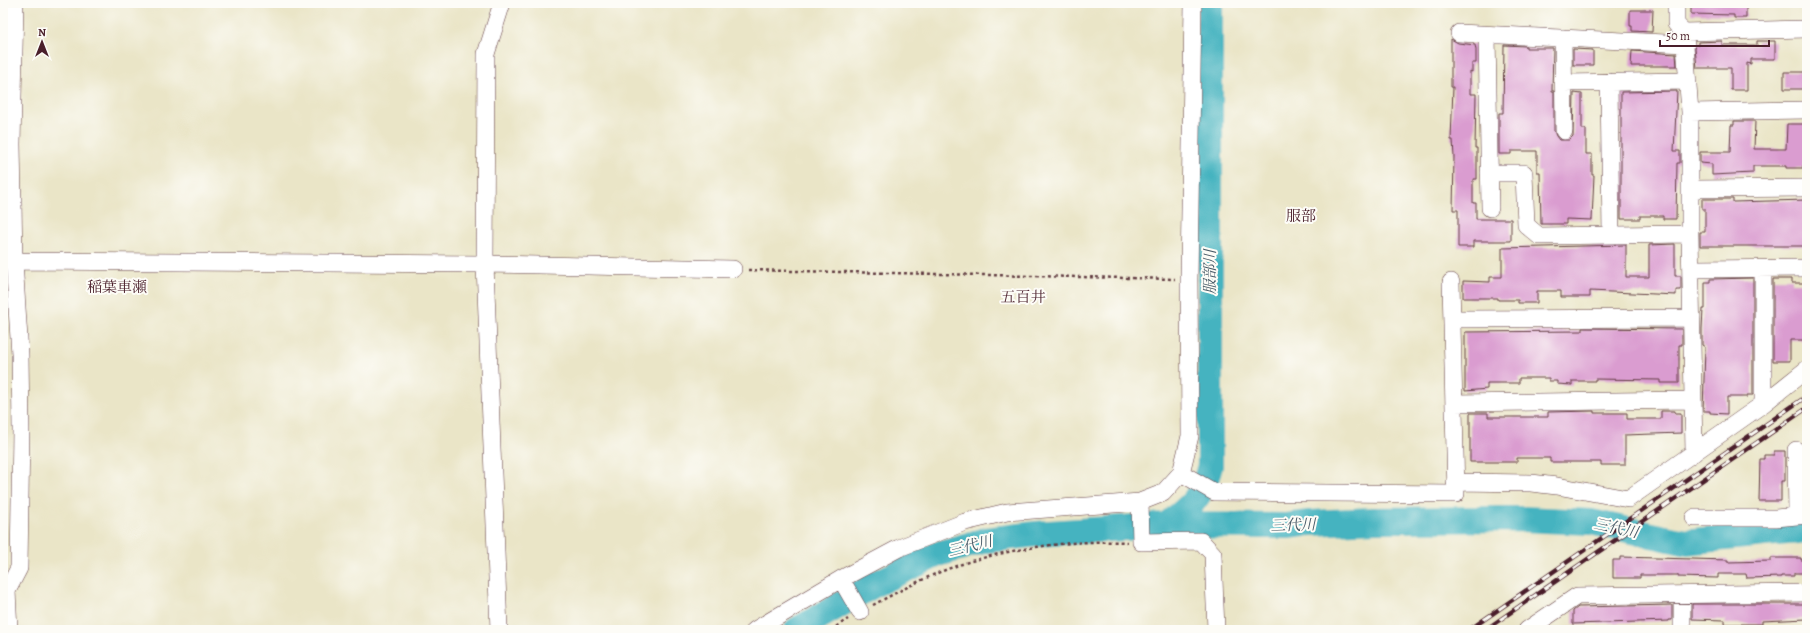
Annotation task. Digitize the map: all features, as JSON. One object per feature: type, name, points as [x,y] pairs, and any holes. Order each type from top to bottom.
[{"type":"street","points":[[9,630],[7,591],[19,568],[22,430],[20,354],[9,259],[15,3]]},
{"type":"street","points":[[499,630],[485,264],[486,54],[502,3]]},
{"type":"street","points":[[754,630],[899,548],[965,522],[1008,512],[1140,504],[1163,493],[1185,475],[1190,436],[1189,279],[1193,3]]},
{"type":"street","points":[[1676,3],[1676,24],[1685,38],[1690,112],[1692,189],[1690,234],[1692,269],[1692,400],[1694,453]]},
{"type":"street","points":[[1459,33],[1563,38],[1685,38],[1807,29]]},
{"type":"street","points":[[1487,35],[1490,208]]},
{"type":"street","points":[[1563,38],[1564,131]]},
{"type":"street","points":[[1564,83],[1688,81]]},
{"type":"street","points":[[1609,82],[1611,235]]},
{"type":"street","points":[[1690,112],[1807,110]]},
{"type":"street","points":[[1490,173],[1524,173],[1526,225],[1539,236],[1690,234]]},
{"type":"street","points":[[1692,189],[1807,188]]},
{"type":"street","points":[[9,259],[485,264],[734,269]]},
{"type":"street","points":[[1692,269],[1807,268]]},
{"type":"street","points":[[1763,269],[1763,404]]},
{"type":"street","points":[[1185,475],[1214,492],[1456,494],[1451,282]]},
{"type":"street","points":[[1452,319],[1692,318]]},
{"type":"street","points":[[1455,482],[1531,483],[1557,486],[1628,499],[1763,404],[1807,368]]},
{"type":"street","points":[[1454,403],[1692,400]]},
{"type":"street","points":[[1694,518],[1802,515],[1796,450]]},
{"type":"street","points":[[1140,504],[1141,540],[1201,541],[1213,554],[1216,630]]},
{"type":"street","points":[[842,580],[860,610]]},
{"type":"street","points":[[1527,630],[1577,596],[1807,593]]},
{"type":"street","points":[[1682,595],[1682,630]]},
{"type":"path","points":[[734,269],[1189,279]]},
{"type":"path","points":[[860,610],[909,586],[964,563],[1032,547],[1096,541],[1141,540]]},
{"type":"building","points":[[1691,3],[1746,3],[1746,18],[1734,18],[1734,15],[1691,14]]},
{"type":"building","points":[[1630,10],[1653,10],[1652,32],[1632,31],[1632,26],[1630,26]]},
{"type":"building","points":[[1451,39],[1458,43],[1475,45],[1476,50],[1476,63],[1472,63],[1472,72],[1470,71],[1470,94],[1476,94],[1475,148],[1477,148],[1477,179],[1473,179],[1473,203],[1476,203],[1476,219],[1511,219],[1511,241],[1473,241],[1473,247],[1458,247],[1458,210],[1453,210],[1454,157],[1453,140],[1451,140],[1453,87],[1451,87]]},
{"type":"building","points":[[1722,41],[1722,45],[1757,45],[1757,41],[1775,41],[1775,59],[1751,59],[1751,64],[1747,63],[1747,90],[1731,90],[1731,68],[1697,68],[1695,48],[1698,45],[1698,42]]},
{"type":"building","points":[[1504,45],[1526,46],[1526,48],[1553,48],[1552,91],[1554,91],[1554,131],[1559,140],[1569,140],[1573,136],[1574,93],[1582,94],[1582,129],[1586,129],[1586,154],[1592,154],[1592,175],[1594,175],[1592,220],[1566,219],[1566,224],[1541,224],[1540,172],[1537,172],[1537,151],[1511,151],[1511,154],[1499,154],[1499,113],[1503,113]]},
{"type":"building","points":[[1573,49],[1593,50],[1593,65],[1573,65]]},
{"type":"building","points":[[1632,51],[1676,54],[1677,66],[1631,66]]},
{"type":"building","points":[[1784,72],[1807,72],[1807,89],[1784,89]]},
{"type":"building","points":[[1677,91],[1674,151],[1680,151],[1680,163],[1677,163],[1676,219],[1663,219],[1663,216],[1640,216],[1640,219],[1621,219],[1621,92]]},
{"type":"building","points":[[1734,121],[1755,121],[1754,149],[1786,149],[1787,124],[1807,124],[1807,165],[1803,165],[1803,168],[1786,168],[1786,166],[1753,166],[1753,173],[1712,175],[1712,164],[1700,163],[1700,152],[1730,152],[1731,125],[1734,125]]},
{"type":"building","points":[[1702,199],[1733,199],[1733,202],[1807,200],[1807,246],[1700,246],[1700,232],[1705,232],[1705,209],[1702,209]]},
{"type":"building","points":[[1675,244],[1675,276],[1681,276],[1681,290],[1676,290],[1676,295],[1590,291],[1590,297],[1561,297],[1561,291],[1537,291],[1537,303],[1518,303],[1518,300],[1498,300],[1498,298],[1463,298],[1463,281],[1490,282],[1490,277],[1502,277],[1502,248],[1626,245],[1626,277],[1649,277],[1649,245]]},
{"type":"building","points":[[1753,278],[1753,395],[1747,395],[1747,397],[1727,397],[1727,414],[1703,411],[1705,347],[1702,345],[1702,329],[1703,309],[1705,309],[1705,282],[1710,282],[1710,279]]},
{"type":"building","points":[[1773,279],[1792,279],[1792,283],[1807,283],[1805,324],[1807,324],[1807,340],[1790,340],[1790,361],[1773,361]]},
{"type":"building","points":[[1582,328],[1682,329],[1682,345],[1679,345],[1679,383],[1660,383],[1660,380],[1595,379],[1595,381],[1572,381],[1572,385],[1557,384],[1557,381],[1549,381],[1549,378],[1519,378],[1519,383],[1487,383],[1487,389],[1465,391],[1465,332],[1582,331]]},
{"type":"building","points":[[1594,411],[1594,413],[1627,413],[1627,419],[1661,419],[1661,411],[1675,411],[1675,413],[1681,413],[1681,433],[1625,435],[1625,465],[1601,465],[1601,462],[1550,462],[1550,458],[1517,458],[1517,462],[1470,462],[1470,413],[1488,413],[1488,417],[1548,417],[1548,412]]},
{"type":"building","points":[[1774,451],[1785,451],[1785,481],[1781,481],[1781,501],[1759,501],[1760,459],[1764,459],[1764,455],[1774,455]]},
{"type":"building","points":[[1620,557],[1728,560],[1728,562],[1771,561],[1771,558],[1801,558],[1801,560],[1807,560],[1807,573],[1794,573],[1794,576],[1747,578],[1746,574],[1718,574],[1718,578],[1678,577],[1678,575],[1640,575],[1640,578],[1613,578],[1613,560],[1620,560]]},
{"type":"building","points":[[1692,604],[1807,604],[1807,619],[1762,621],[1762,624],[1725,624],[1725,620],[1692,619]]},
{"type":"building","points":[[1672,605],[1672,620],[1669,621],[1573,624],[1573,611],[1578,607]]},
{"type":"waterway","name":"服部川","points":[[1166,525],[1189,507],[1199,494],[1207,477],[1210,466],[1210,3]]},
{"type":"waterway","name":"三代川","points":[[797,630],[877,583],[938,554],[986,540],[1036,534],[1166,525],[1287,526],[1310,523],[1375,520],[1521,519],[1591,522],[1684,542],[1807,530]]},
{"type":"railway","points":[[1469,630],[1807,396]]},
{"type":"railway","points":[[1485,630],[1807,408]]},
{"type":"district","name":"服部","points":[[1301,216]]},
{"type":"district","name":"稲葉車瀬","points":[[117,287]]},
{"type":"district","name":"五百井","points":[[1023,297]]}]
